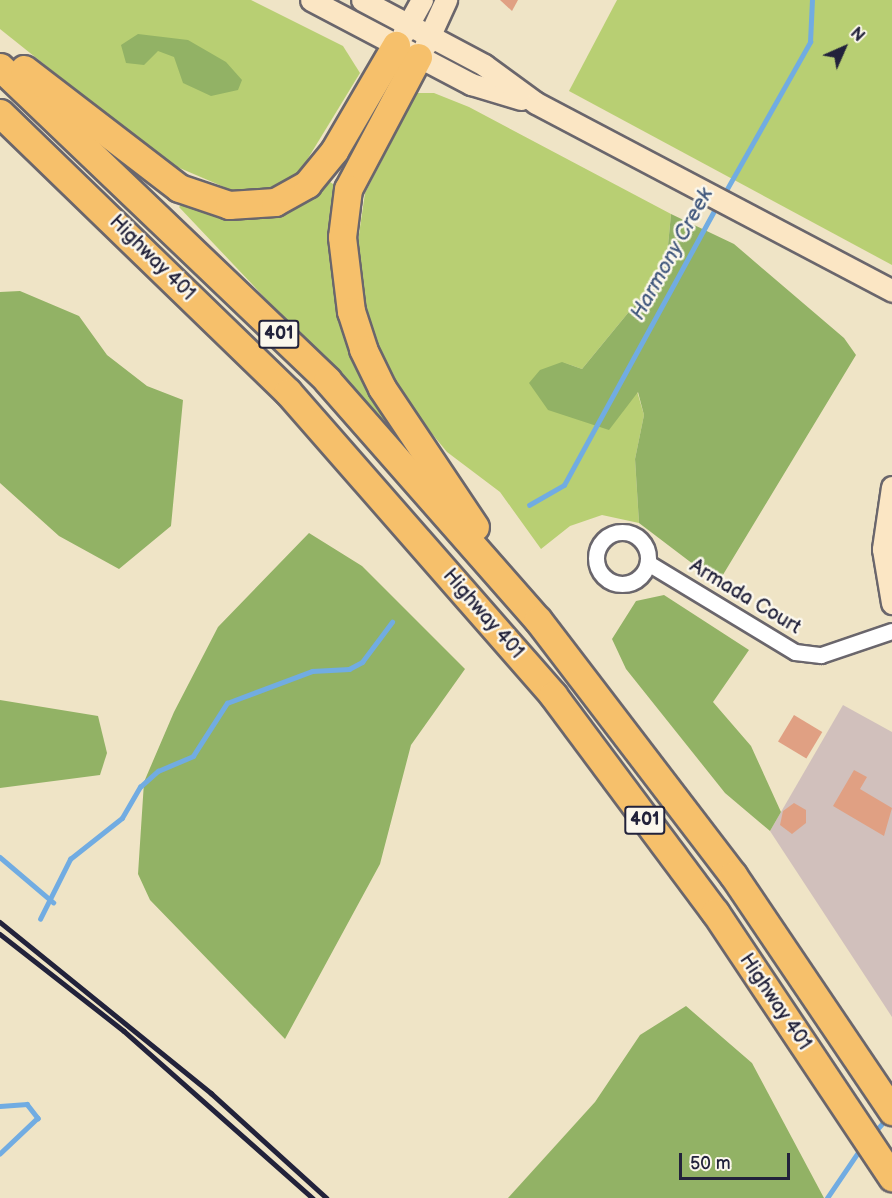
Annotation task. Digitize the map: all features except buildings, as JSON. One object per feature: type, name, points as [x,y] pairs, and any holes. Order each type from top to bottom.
[{"type":"highway","points":[[0,50],[179,188],[229,205],[275,202],[307,184],[334,151],[414,40]]},
{"type":"highway","points":[[414,40],[348,189],[342,237],[351,311],[382,388],[538,620]]},
{"type":"highway","name":"Highway 401","points":[[0,67],[327,380],[538,620],[733,875],[892,1111]]},
{"type":"highway","name":"Highway 401","points":[[0,113],[288,392],[553,695],[715,912],[892,1177]]},
{"type":"main road","points":[[311,0],[414,40]]},
{"type":"main road","points":[[362,0],[471,84],[536,103],[892,291]]},
{"type":"main road","points":[[414,40],[422,0]]},
{"type":"main road","points":[[414,40],[447,0]]},
{"type":"main road","points":[[892,487],[883,549],[892,603]]},
{"type":"street","name":"Armada Court","points":[[648,563],[795,652],[821,655],[892,631]]},
{"type":"shaded area","points":[[843,705],[892,732],[892,1017],[770,831]]},
{"type":"green space","points":[[0,0],[251,0],[343,46],[360,73],[296,178],[268,191],[238,193],[168,163],[0,29]]},
{"type":"green space","points":[[617,0],[892,0],[892,265],[569,91]]},
{"type":"green space","points":[[138,34],[188,40],[226,62],[242,80],[238,90],[211,96],[183,83],[174,57],[158,51],[144,65],[126,63],[121,45]]},
{"type":"green space","points":[[417,93],[434,93],[469,107],[671,214],[667,256],[646,291],[582,369],[562,362],[637,391],[644,415],[635,459],[639,523],[602,515],[570,526],[541,549],[500,492],[447,452],[411,408],[383,359],[365,306],[357,248],[365,193]]},
{"type":"green space","points":[[327,180],[339,188],[336,216],[395,425],[392,432],[179,207],[183,203],[221,218],[250,219],[308,201]]},
{"type":"green space","points":[[671,214],[734,244],[844,338],[856,355],[718,583],[639,523],[635,459],[644,415],[638,392],[609,430],[548,410],[529,383],[540,370],[562,362],[582,369],[646,291],[667,256]]},
{"type":"green space","points":[[20,291],[79,316],[107,355],[147,386],[183,400],[171,526],[119,569],[59,536],[0,483],[0,292]]},
{"type":"green space","points":[[309,533],[362,566],[465,669],[411,745],[380,864],[285,1039],[150,900],[138,874],[144,782],[174,712],[218,627]]},
{"type":"green space","points":[[664,595],[749,650],[713,702],[751,746],[781,812],[770,831],[725,793],[626,669],[612,639],[636,601]]},
{"type":"green space","points":[[0,700],[98,716],[107,753],[100,775],[0,788]]},
{"type":"green space","points":[[686,1006],[752,1063],[824,1198],[508,1198],[595,1102],[640,1035]]},
{"type":"waterway","name":"Harmony Creek","points":[[723,196],[810,42],[812,0]]},
{"type":"waterway","name":"Harmony Creek","points":[[529,505],[564,485],[717,206]]},
{"type":"waterway","name":"Harmony Creek","points":[[40,919],[70,859],[122,818],[140,787],[158,771],[193,756],[227,703],[312,671],[349,669],[362,662],[392,622]]},
{"type":"waterway","points":[[0,857],[53,902]]},
{"type":"waterway","name":"Harmony Creek","points":[[0,1106],[27,1104],[38,1118],[0,1154]]},
{"type":"waterway","points":[[874,1133],[886,1119]]},
{"type":"waterway","points":[[827,1198],[861,1148]]},
{"type":"railway","points":[[0,922],[211,1093],[327,1198]]},
{"type":"railway","points":[[0,934],[124,1031],[313,1198]]}]
